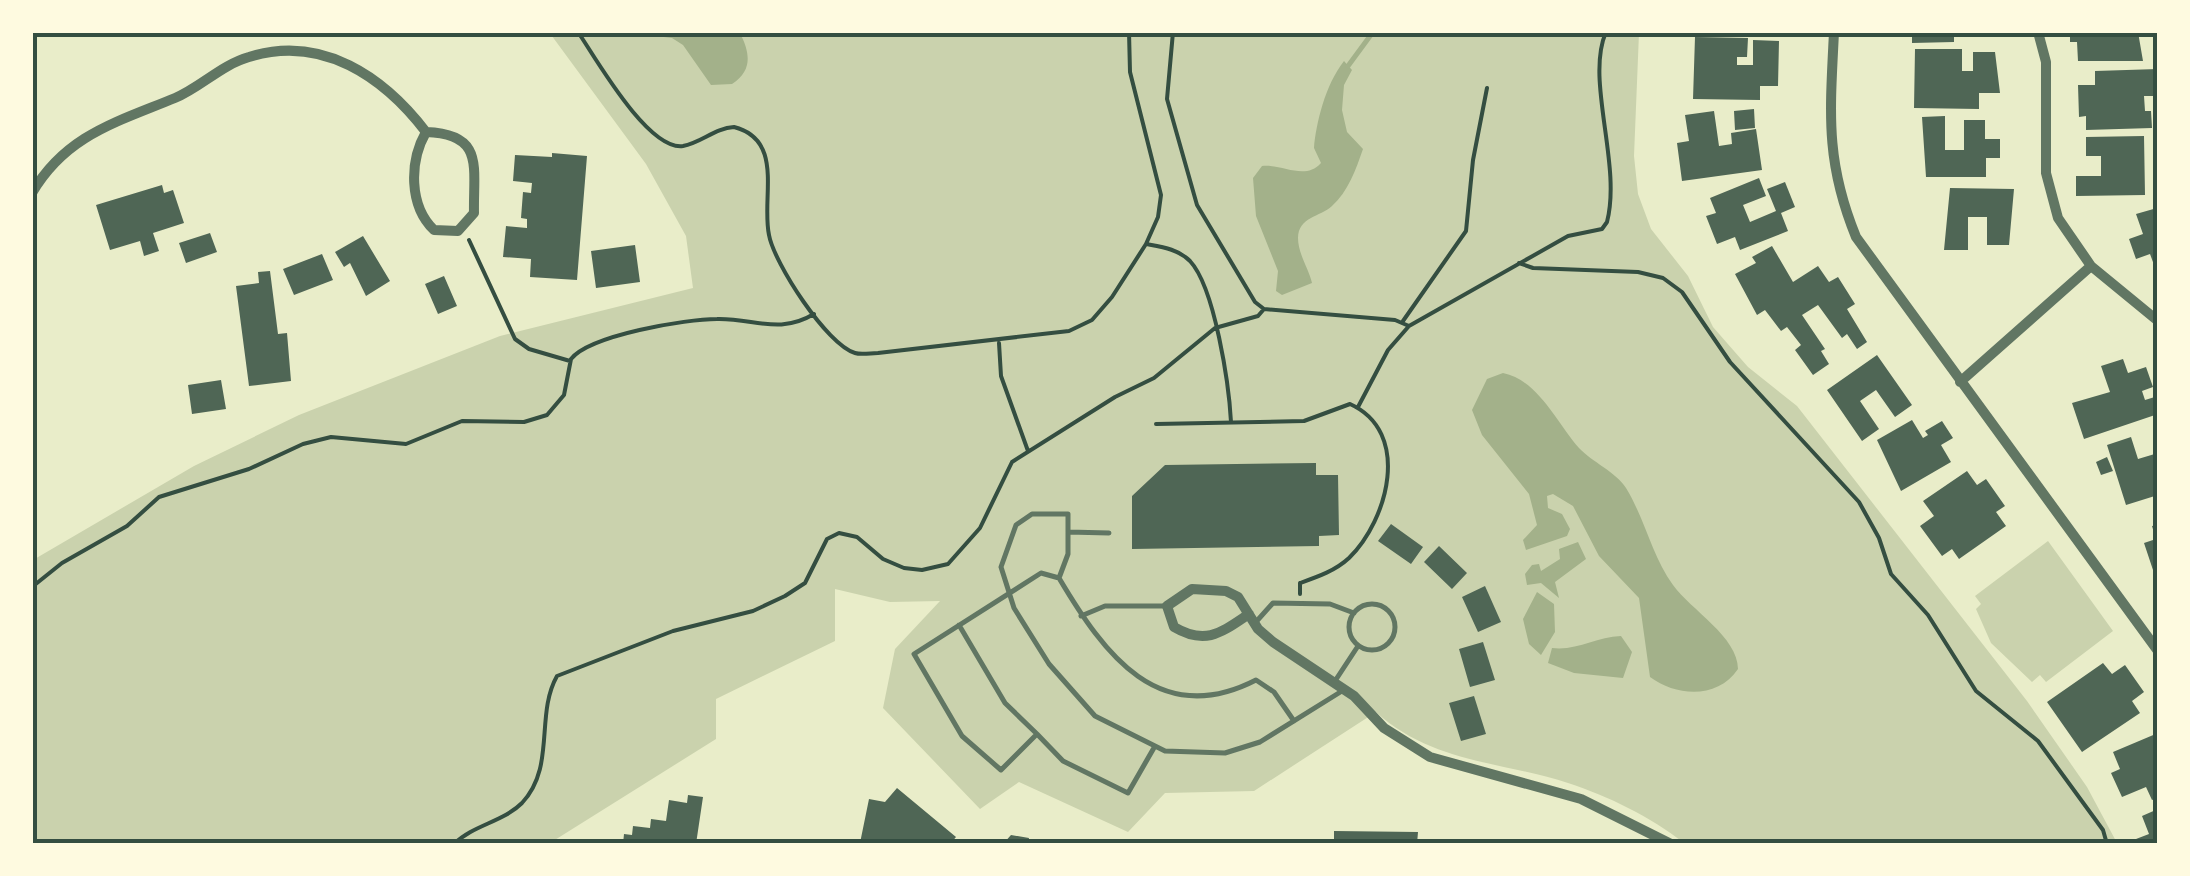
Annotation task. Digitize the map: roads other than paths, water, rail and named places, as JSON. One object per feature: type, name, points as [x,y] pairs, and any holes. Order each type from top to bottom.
[{"type":"street","points":[[1834,32],[1830,152],[1838,194],[1856,237],[2156,647]]},
{"type":"street","points":[[2038,32],[2046,62],[2050,187],[2058,218],[2091,266],[2158,321]]},
{"type":"street","points":[[32,193],[61,155],[87,135],[179,96],[228,66],[274,52],[323,55],[367,72],[404,103],[426,132]]},
{"type":"street","points":[[426,132],[448,133],[464,140],[473,155],[474,213],[463,227],[434,230],[416,205],[416,155],[426,132]]},
{"type":"street","points":[[1960,382],[2091,266]]},
{"type":"street","points":[[1252,619],[1220,635],[1199,638],[1174,627],[1167,606],[1192,589],[1207,586],[1238,597],[1272,642],[1345,689],[1384,728],[1430,757],[1581,799],[1672,844]]},
{"type":"lane","points":[[1059,578],[1068,554],[1068,514],[1032,514],[1016,525],[1001,567],[1009,592],[1048,664],[1095,716],[1165,751],[1226,753],[1260,742],[1345,689]]},
{"type":"lane","points":[[1068,532],[1110,533]]},
{"type":"lane","points":[[1037,734],[1001,770],[962,736],[914,654],[1041,574],[1059,578],[1081,616],[1131,673],[1185,698],[1224,696],[1256,680],[1274,692],[1294,721]]},
{"type":"lane","points":[[1252,619],[1273,603],[1330,604],[1354,612],[1367,605],[1382,607],[1394,625],[1386,645],[1372,650],[1358,646],[1349,633],[1354,612]]},
{"type":"lane","points":[[1081,616],[1105,606],[1167,606]]},
{"type":"lane","points":[[958,625],[1005,703],[1063,761],[1128,793],[1155,746]]},
{"type":"lane","points":[[1334,682],[1358,646]]},
{"type":"waterway","points":[[1348,66],[1373,32]]}]
